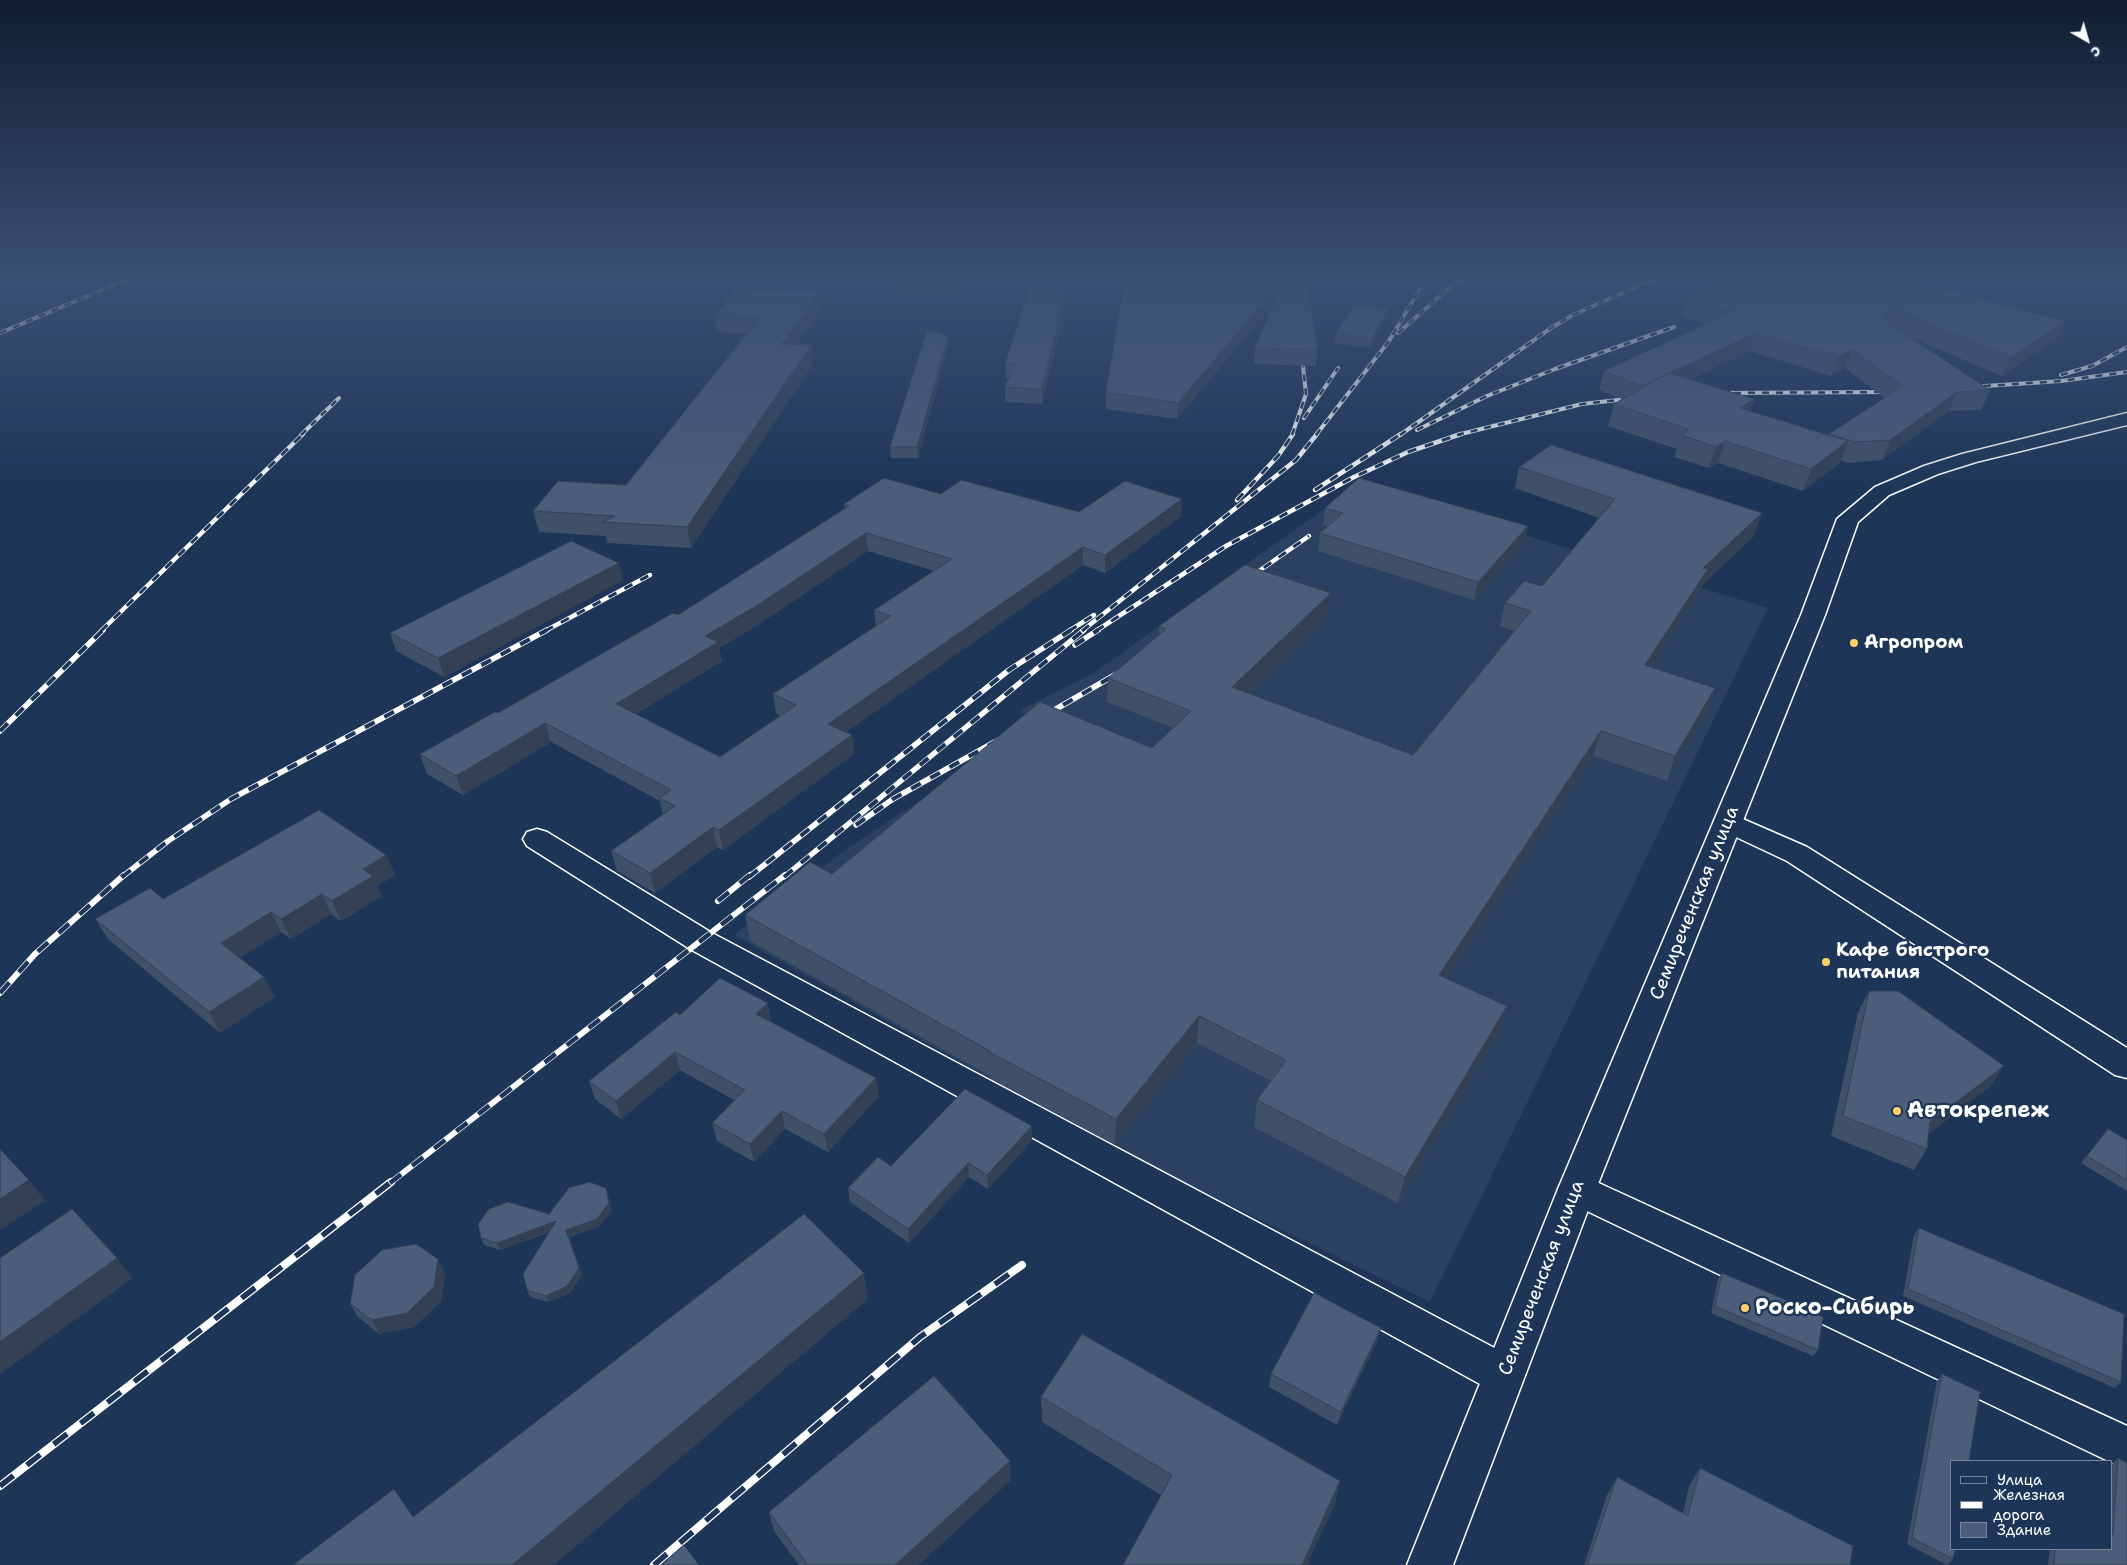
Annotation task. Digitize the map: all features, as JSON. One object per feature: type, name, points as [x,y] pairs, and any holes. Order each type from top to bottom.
[{"type":"main road","name":"Семиреченская улица","points":[[1430,1565],[1577,1190],[1729,822],[1812,615],[1848,519],[1882,491],[1931,470],[1969,458],[2127,419]]},
{"type":"main road","points":[[1729,822],[1797,854],[2127,1065]]},
{"type":"main road","points":[[537,839],[701,941],[1504,1375]]},
{"type":"main road","points":[[1577,1190],[2127,1448]]},
{"type":"shaded area","points":[[1352,489],[1371,489],[1768,608],[1430,1302],[1121,1152],[734,935],[842,852],[1035,725],[1021,710],[1092,674]]},
{"type":"building","points":[[734,350],[808,350],[687,527],[602,522],[615,516],[533,511],[558,481],[626,485]]},
{"type":"building","points":[[921,350],[944,350],[917,447],[890,447]]},
{"type":"building","points":[[1009,350],[1051,350],[1042,389],[1005,387],[1015,364],[1005,364]]},
{"type":"building","points":[[1113,350],[1223,350],[1178,403],[1106,392]]},
{"type":"building","points":[[1650,350],[1719,350],[1642,386],[1604,371]]},
{"type":"building","points":[[1814,350],[1852,350],[1838,357]]},
{"type":"building","points":[[1852,350],[1929,350],[1990,390],[1957,392],[1890,440],[1855,442],[1829,434],[1903,386]]},
{"type":"building","points":[[1994,350],[2022,350],[2011,357]]},
{"type":"building","points":[[1668,373],[1754,399],[1740,408],[1848,441],[1811,469],[1725,441],[1716,447],[1681,435],[1689,429],[1614,404]]},
{"type":"building","points":[[1551,445],[1762,513],[1703,568],[1708,569],[1645,665],[1715,688],[1675,756],[1601,731],[1439,975],[1507,1006],[1405,1177],[1257,1100],[1286,1060],[1199,1016],[1116,1119],[989,1052],[745,915],[810,862],[832,874],[1040,702],[1152,748],[1191,711],[1108,678],[1166,629],[1159,626],[1245,565],[1331,593],[1232,687],[1413,755],[1531,611],[1505,603],[1524,581],[1542,586],[1615,499],[1519,467]]},
{"type":"building","points":[[884,478],[941,494],[961,480],[1079,512],[1125,481],[1182,499],[1105,555],[1083,547],[828,724],[852,735],[719,830],[713,827],[650,873],[611,851],[675,806],[659,798],[671,790],[545,723],[456,776],[420,754],[495,712],[498,713],[673,613],[678,615],[849,506],[844,504]],"holes":[[[866,533],[952,559],[874,610],[891,616],[773,694],[796,705],[720,757],[616,704],[718,642],[705,636],[756,606]]]},
{"type":"building","points":[[1359,478],[1528,526],[1478,582],[1320,533],[1343,513],[1325,508]]},
{"type":"building","points":[[571,541],[619,563],[438,658],[390,633]]},
{"type":"building","points":[[319,810],[386,855],[363,869],[373,876],[332,901],[322,894],[281,919],[271,912],[221,943],[264,977],[209,1012],[95,919],[150,888],[163,899]]},
{"type":"building","points":[[720,978],[768,1003],[756,1014],[876,1078],[824,1134],[782,1111],[750,1144],[712,1123],[745,1090],[675,1052],[616,1101],[589,1081],[676,1012],[680,1015]]},
{"type":"building","name":"Автокрепеж","points":[[1869,991],[1898,991],[2004,1066],[1930,1122],[1927,1149],[1843,1116]]},
{"type":"building","points":[[965,1089],[1032,1126],[987,1175],[968,1163],[908,1229],[848,1188],[878,1157],[891,1166]]},
{"type":"building","points":[[2108,1129],[2127,1140],[2127,1180],[2087,1156]]},
{"type":"building","points":[[0,1149],[29,1180],[0,1199]]},
{"type":"building","points":[[589,1182],[606,1188],[609,1203],[597,1219],[566,1230],[579,1268],[567,1286],[546,1296],[527,1290],[523,1274],[556,1221],[497,1243],[481,1238],[478,1224],[489,1209],[508,1202],[549,1214],[569,1188]]},
{"type":"building","points":[[72,1209],[117,1258],[0,1342],[0,1258]]},
{"type":"building","points":[[804,1214],[864,1273],[512,1565],[293,1565],[394,1489],[413,1517]]},
{"type":"building","points":[[1919,1228],[2124,1314],[2121,1382],[1908,1289]]},
{"type":"building","points":[[416,1244],[438,1259],[434,1287],[407,1313],[372,1320],[350,1304],[355,1275],[382,1250]]},
{"type":"building","points":[[1722,1273],[1823,1317],[1818,1350],[1715,1306]]},
{"type":"building","points":[[1314,1293],[1381,1328],[1341,1412],[1271,1374]]},
{"type":"building","points":[[1082,1334],[1340,1481],[1302,1565],[1123,1565],[1172,1475],[1041,1397]]},
{"type":"building","points":[[1942,1374],[1980,1392],[1969,1460],[1950,1460],[1950,1550],[1955,1550],[1953,1559],[1912,1538]]},
{"type":"building","points":[[934,1376],[1010,1461],[895,1565],[808,1565],[769,1512]]},
{"type":"building","points":[[2118,1458],[2127,1463],[2127,1565],[2054,1565],[2055,1550],[2112,1550]]},
{"type":"building","points":[[1700,1468],[1853,1546],[1850,1565],[1587,1565],[1617,1477],[1688,1516]]},
{"type":"building","points":[[684,1545],[699,1565],[661,1565]]},
{"type":"railway","points":[[1316,435],[1382,350]]},
{"type":"railway","points":[[1400,435],[1520,350]]},
{"type":"railway","points":[[1417,430],[1487,396],[1609,350]]},
{"type":"railway","points":[[2061,375],[2092,366],[2121,350]]},
{"type":"railway","points":[[1292,435],[1306,394],[1303,366]]},
{"type":"railway","points":[[1304,418],[1338,368]]},
{"type":"railway","points":[[1970,387],[2061,381],[2127,372]]},
{"type":"railway","points":[[1720,393],[1890,392]]},
{"type":"railway","points":[[301,435],[339,398]]},
{"type":"railway","points":[[1461,434],[1582,404],[1636,398]]},
{"type":"railway","points":[[101,631],[303,434]]},
{"type":"railway","points":[[1237,500],[1278,456],[1293,434]]},
{"type":"railway","points":[[1082,631],[1296,460],[1317,434]]},
{"type":"railway","points":[[1315,490],[1401,434]]},
{"type":"railway","points":[[1096,631],[1226,546],[1354,477],[1408,452],[1461,434]]},
{"type":"railway","points":[[1457,435],[1461,434]]},
{"type":"railway","points":[[1249,578],[1309,536]]},
{"type":"railway","points":[[545,631],[650,575]]},
{"type":"railway","points":[[1069,631],[1094,615]]},
{"type":"railway","points":[[0,731],[103,630]]},
{"type":"railway","points":[[122,877],[168,841],[231,799],[547,630]]},
{"type":"railway","points":[[749,877],[1009,670],[1071,630]]},
{"type":"railway","points":[[784,877],[1084,630]]},
{"type":"railway","points":[[1075,645],[1098,630]]},
{"type":"railway","points":[[1044,716],[1120,672]]},
{"type":"railway","points":[[856,825],[893,799],[1000,739]]},
{"type":"railway","points":[[0,993],[35,954],[124,875]]},
{"type":"railway","points":[[718,901],[750,875]]},
{"type":"railway","points":[[390,1183],[785,875]]},
{"type":"railway","points":[[0,1486],[391,1182]]},
{"type":"railway","points":[[654,1565],[920,1337],[1022,1265]]},
{"type":"place","name":"Агропром","points":[[1854,643]]},
{"type":"place","name":"Кафе быстрого питания","points":[[1826,962]]},
{"type":"place","name":"Автокрепеж","points":[[1897,1111]]},
{"type":"place","name":"Роско-Сибирь","points":[[1745,1308]]}]
